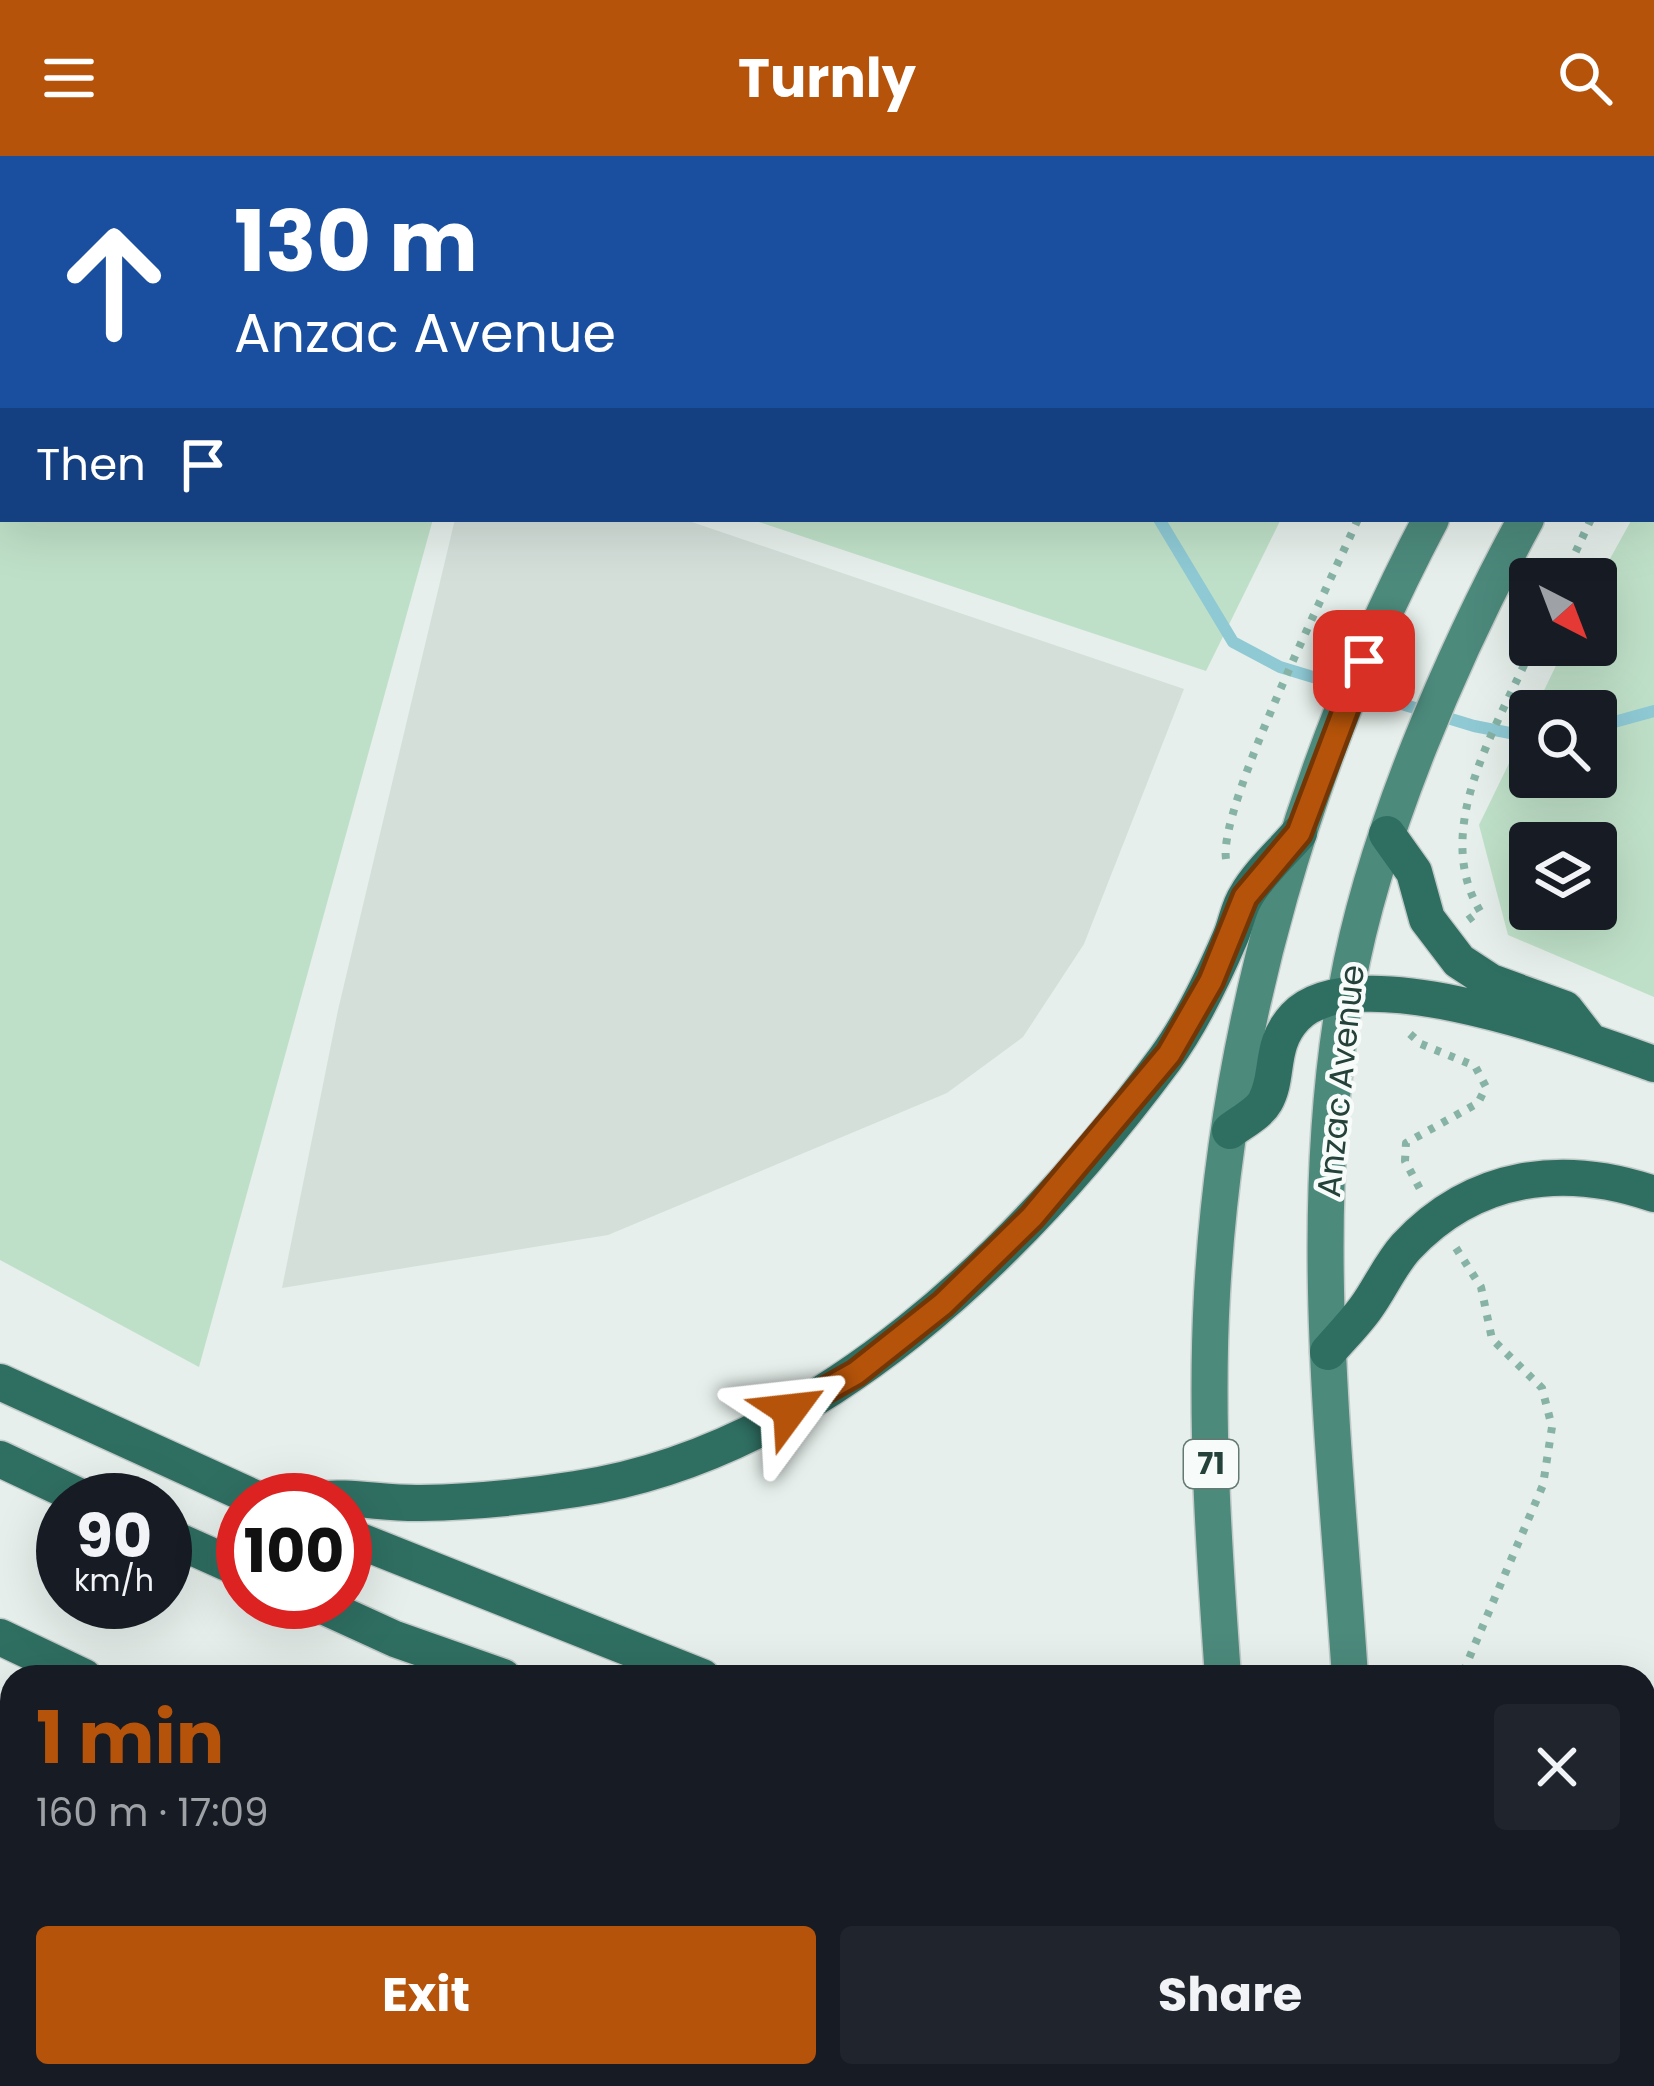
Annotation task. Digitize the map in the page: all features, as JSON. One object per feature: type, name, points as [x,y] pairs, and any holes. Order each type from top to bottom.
[{"type":"highway","name":"71","points":[[1221,1665],[1210,1451],[1212,1298],[1230,1131],[1258,982],[1299,833],[1330,742],[1430,522]]},
{"type":"highway","name":"Anzac Avenue","points":[[1348,1665],[1328,1352],[1328,1154],[1346,991],[1387,834],[1462,655],[1525,522]]},
{"type":"highway","points":[[372,1499],[416,1504],[582,1488],[668,1465],[758,1428],[856,1373],[943,1304],[1032,1217],[1106,1134],[1169,1054],[1211,981],[1245,897],[1299,833]]},
{"type":"highway","points":[[1387,834],[1414,872],[1427,920],[1459,961],[1491,982],[1565,1009],[1589,1040]]},
{"type":"highway","points":[[1230,1131],[1265,1102],[1280,1039],[1295,1016],[1316,1001],[1346,991],[1409,994],[1589,1040],[1654,1064]]},
{"type":"highway","points":[[1328,1352],[1366,1308],[1402,1251],[1438,1218],[1475,1196],[1522,1182],[1582,1175],[1654,1194]]},
{"type":"highway","points":[[0,1382],[216,1480]]},
{"type":"highway","points":[[0,1459],[36,1476]]},
{"type":"highway","points":[[372,1546],[672,1665]]},
{"type":"highway","points":[[372,1628],[469,1665]]},
{"type":"highway","points":[[0,1637],[59,1665]]},
{"type":"path","points":[[1262,737],[1357,522]]},
{"type":"path","points":[[1573,558],[1591,522]]},
{"type":"path","points":[[1464,923],[1480,911],[1461,863],[1460,831],[1466,805],[1524,666]]},
{"type":"path","points":[[1407,1024],[1421,1044],[1475,1066],[1486,1087],[1478,1103],[1406,1143],[1412,1175]]},
{"type":"path","points":[[1466,1665],[1543,1485],[1552,1427],[1542,1388],[1492,1339],[1485,1298],[1470,1270]]},
{"type":"shaded area","points":[[454,522],[692,522],[1184,689],[1084,944],[1023,1037],[947,1093],[608,1235],[282,1288],[338,1010]]},
{"type":"green space","points":[[0,522],[432,522],[199,1367],[0,1260]]},
{"type":"green space","points":[[759,522],[1280,522],[1206,671]]},
{"type":"green space","points":[[1630,522],[1654,522],[1654,997],[1508,935],[1479,825],[1509,763],[1509,798],[1617,798],[1617,690],[1544,690],[1556,666],[1617,666],[1617,558],[1610,558]]},
{"type":"waterway","points":[[1161,522],[1233,642],[1280,667],[1509,733]]},
{"type":"waterway","points":[[1617,721],[1654,711]]},
{"type":"route","points":[[790,1410],[856,1373],[943,1304],[1032,1217],[1169,1054],[1211,981],[1245,897],[1299,833],[1364,661]]}]
